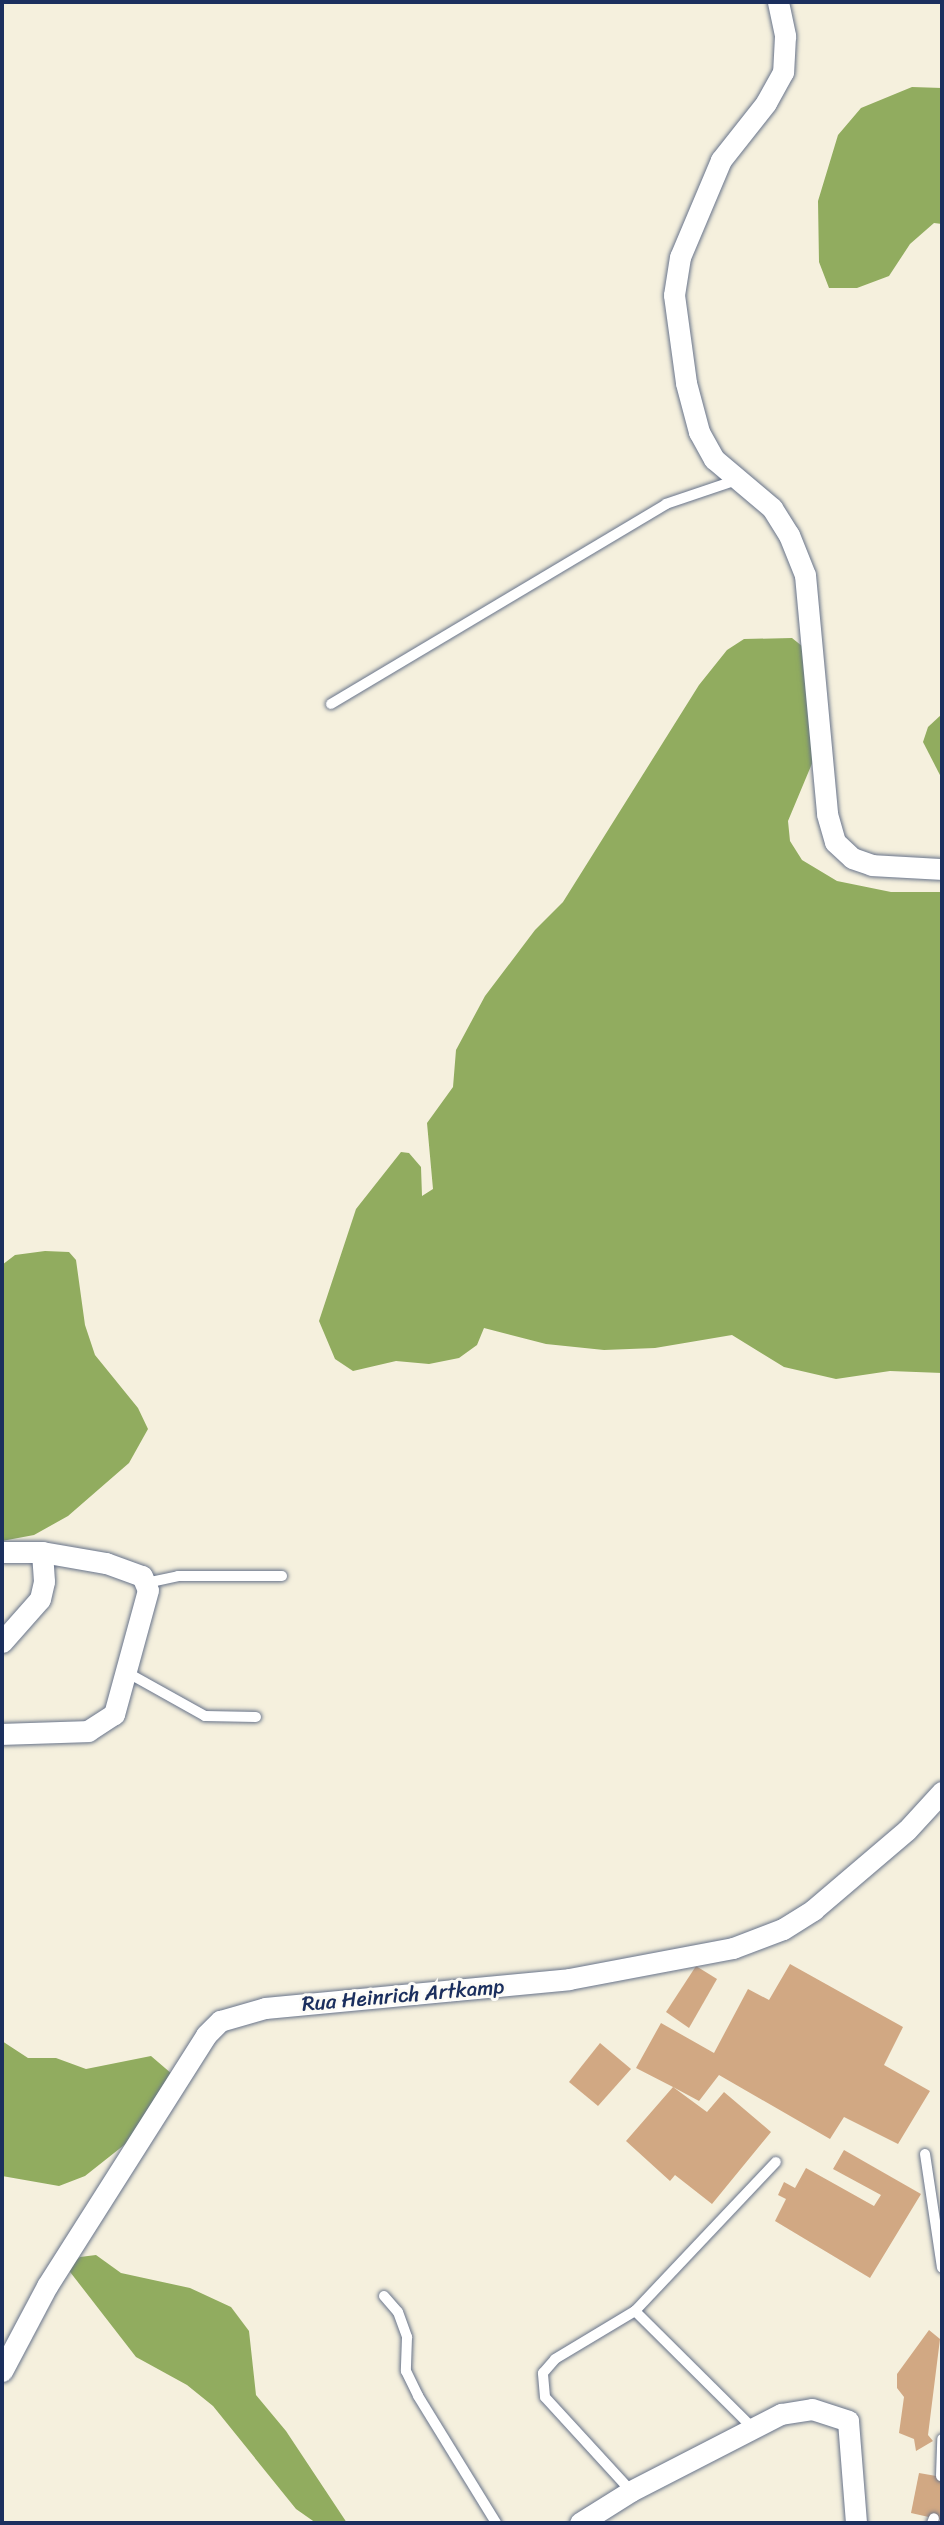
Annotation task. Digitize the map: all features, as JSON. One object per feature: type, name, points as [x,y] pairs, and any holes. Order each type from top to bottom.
[{"type":"street","points":[[778,2],[785,36],[783,72],[766,103],[721,160],[680,257],[674,295],[684,370],[699,432],[714,459],[734,481],[772,508],[789,535],[805,575],[827,814],[835,842],[852,858],[872,865],[942,869]]},
{"type":"street","points":[[2,1552],[42,1552],[118,1567],[142,1576],[146,1583],[148,1603],[114,1714],[88,1731],[2,1734]]},
{"type":"street","points":[[2,1642],[40,1599],[44,1581],[42,1552]]},
{"type":"street","name":"Rua Heinrich Artkamp","points":[[2,2371],[47,2286],[206,2035],[220,2021],[265,2008],[569,1979],[751,1943],[813,1910],[907,1830],[942,1792]]},
{"type":"street","points":[[580,2523],[631,2491],[781,2414],[812,2409],[848,2421],[856,2523]]},
{"type":"lane","points":[[331,704],[666,504],[734,481]]},
{"type":"lane","points":[[146,1583],[178,1576],[282,1576]]},
{"type":"lane","points":[[128,1673],[205,1716],[256,1717]]},
{"type":"lane","points":[[925,2154],[942,2268]]},
{"type":"lane","points":[[631,2491],[545,2397],[543,2373],[555,2359],[635,2311],[776,2162]]},
{"type":"lane","points":[[384,2296],[398,2312],[407,2337],[406,2371],[418,2396],[496,2523]]},
{"type":"lane","points":[[635,2311],[753,2428]]},
{"type":"lane","points":[[941,2476],[942,2439]]},
{"type":"green space","points":[[912,87],[942,88],[942,224],[934,223],[910,244],[889,276],[857,288],[829,288],[819,262],[818,201],[838,135],[861,108]]},
{"type":"green space","points":[[792,638],[807,650],[821,742],[788,821],[790,841],[802,860],[837,881],[891,892],[942,892],[942,1373],[890,1371],[836,1379],[784,1367],[732,1335],[655,1348],[604,1350],[546,1344],[484,1328],[477,1345],[459,1358],[429,1364],[396,1361],[353,1371],[335,1359],[319,1321],[356,1209],[401,1152],[409,1153],[421,1167],[422,1196],[433,1189],[427,1123],[453,1087],[456,1050],[485,996],[535,930],[563,902],[699,685],[727,650],[744,639]]},
{"type":"green space","points":[[942,714],[942,779],[923,742],[928,727]]},
{"type":"green space","points":[[45,1251],[69,1252],[76,1260],[85,1325],[95,1355],[138,1408],[148,1429],[129,1463],[68,1516],[34,1535],[2,1541],[2,1265],[15,1255]]},
{"type":"green space","points":[[2,2041],[28,2058],[56,2058],[86,2069],[151,2056],[172,2074],[133,2138],[85,2176],[59,2186],[2,2176]]},
{"type":"green space","points":[[96,2255],[121,2273],[190,2288],[231,2307],[249,2331],[256,2395],[286,2431],[347,2523],[316,2523],[296,2509],[213,2406],[187,2385],[136,2357],[67,2268],[80,2257]]},
{"type":"building","points":[[790,1964],[903,2027],[884,2065],[930,2091],[898,2144],[844,2117],[830,2139],[719,2075],[699,2101],[636,2068],[661,2023],[714,2053],[748,1989],[769,2000]]},
{"type":"building","points":[[696,1966],[717,1979],[689,2028],[666,2012]]},
{"type":"building","points":[[600,2043],[631,2069],[598,2106],[569,2082]]},
{"type":"building","points":[[673,2087],[707,2112],[724,2092],[771,2132],[712,2204],[675,2175],[670,2181],[626,2141]]},
{"type":"building","points":[[844,2150],[921,2194],[870,2278],[775,2221],[786,2199],[778,2195],[784,2182],[795,2188],[806,2168],[874,2206],[881,2195],[833,2169]]},
{"type":"building","points":[[929,2330],[940,2339],[928,2435],[933,2441],[916,2451],[914,2439],[899,2433],[904,2397],[897,2388],[897,2374]]},
{"type":"building","points":[[919,2473],[942,2477],[942,2520],[911,2513]]}]
